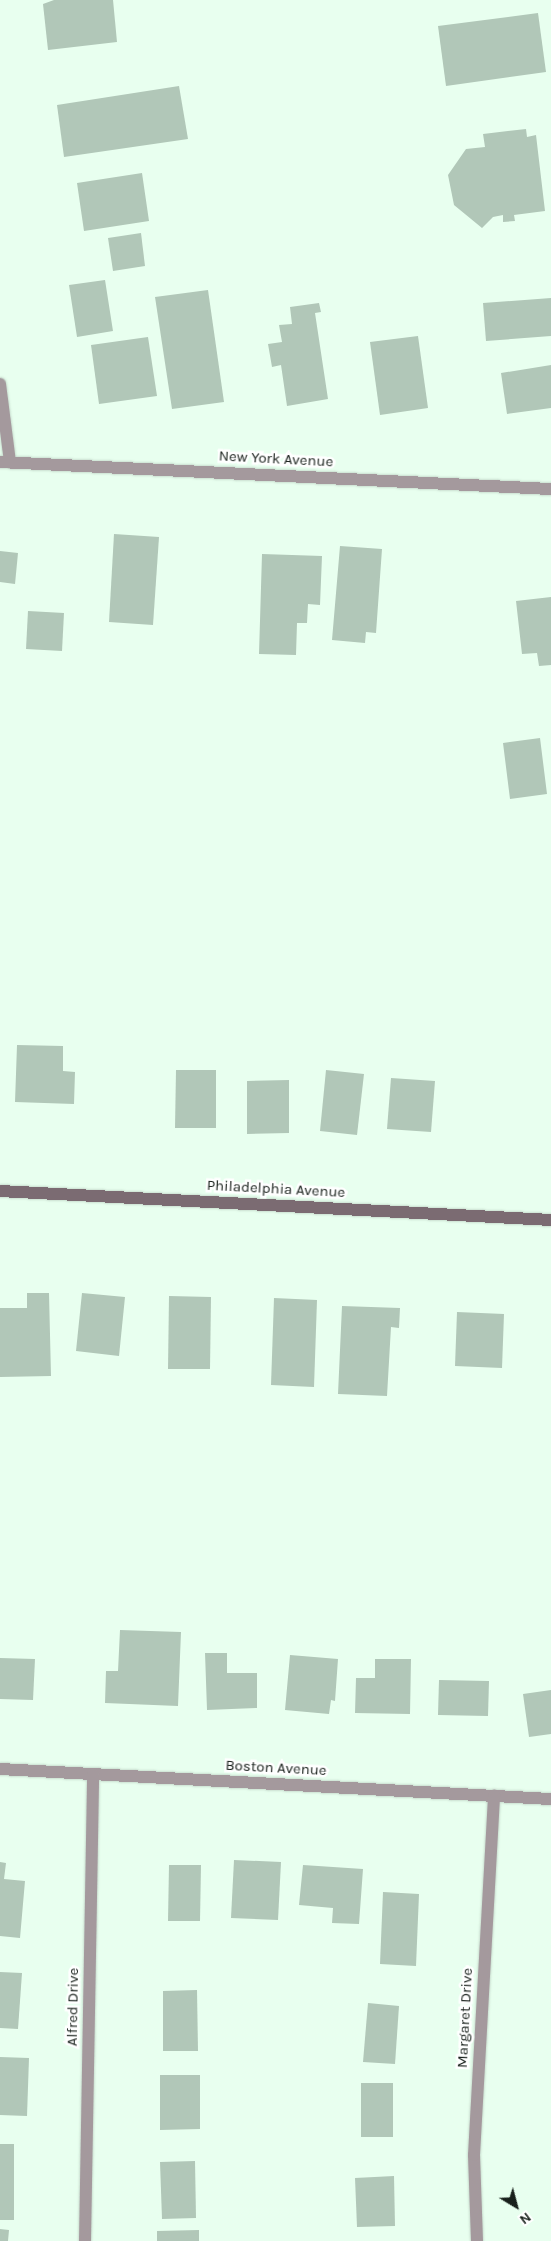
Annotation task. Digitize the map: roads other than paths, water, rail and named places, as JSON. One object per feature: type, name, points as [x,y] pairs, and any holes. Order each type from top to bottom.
[{"type":"main road","name":"Philadelphia Avenue","points":[[0,1191],[551,1220]]},
{"type":"street","points":[[0,384],[5,462]]},
{"type":"street","name":"New York Avenue","points":[[5,462],[551,489]]},
{"type":"street","name":"Boston Avenue","points":[[0,1769],[551,1799]]},
{"type":"street","name":"Alfred Drive","points":[[85,2241],[93,1774]]},
{"type":"street","name":"Margaret Drive","points":[[477,2241],[474,2155],[494,1796]]}]
